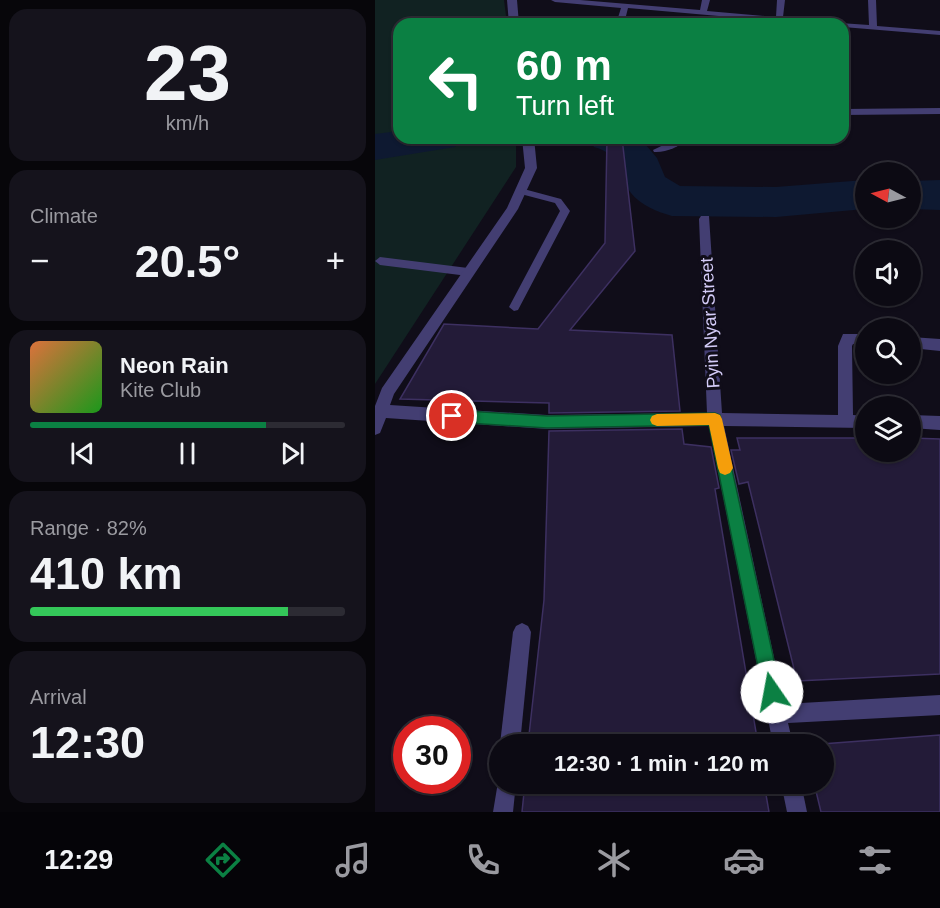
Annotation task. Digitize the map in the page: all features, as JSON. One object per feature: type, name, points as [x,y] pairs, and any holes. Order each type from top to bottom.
[{"type":"street","points":[[512,0],[514,18]]},
{"type":"street","points":[[375,428],[387,392],[511,209],[531,168],[529,144]]},
{"type":"street","name":"Pyin Nyar Street","points":[[705,219],[715,419],[781,734]]},
{"type":"street","points":[[846,421],[845,346],[848,338],[855,338]]},
{"type":"street","points":[[921,344],[940,345]]},
{"type":"street","points":[[381,411],[547,422],[715,419],[855,421]]},
{"type":"street","points":[[921,422],[940,423]]},
{"type":"street","points":[[511,734],[522,632]]},
{"type":"street","points":[[777,714],[940,705]]},
{"type":"street","points":[[503,812],[505,794]]},
{"type":"street","points":[[793,794],[797,812]]},
{"type":"lane","points":[[555,0],[766,18]]},
{"type":"lane","points":[[703,13],[706,0]]},
{"type":"lane","points":[[779,18],[781,0]]},
{"type":"lane","points":[[872,0],[873,27]]},
{"type":"lane","points":[[849,25],[940,33]]},
{"type":"lane","points":[[849,112],[940,111]]},
{"type":"lane","points":[[657,150],[674,144]]},
{"type":"lane","points":[[514,307],[565,211],[558,201],[520,192]]},
{"type":"lane","points":[[379,261],[468,272]]},
{"type":"shaded area","points":[[375,0],[504,0],[506,18],[393,18],[393,144],[516,144],[516,167],[375,384]]},
{"type":"building","points":[[607,144],[623,144],[635,251],[570,330],[672,335],[680,411],[549,413],[549,403],[400,399],[444,324],[538,329],[605,243]]},
{"type":"building","points":[[682,429],[684,444],[711,447],[719,488],[715,489],[756,734],[529,734],[544,600],[549,431]]},
{"type":"building","points":[[737,438],[855,438],[855,462],[921,462],[921,438],[940,439],[940,674],[797,681],[748,482],[739,484],[731,450],[740,450]]},
{"type":"building","points":[[940,735],[940,812],[821,812],[817,794],[834,794],[834,743]]},
{"type":"building","points":[[524,794],[766,794],[769,812],[522,812]]},
{"type":"waterway","points":[[375,147],[397,144]]},
{"type":"waterway","points":[[623,144],[637,158],[647,185],[672,201],[776,202],[855,196]]},
{"type":"waterway","points":[[921,195],[940,195]]},
{"type":"slow traffic","points":[[657,420],[715,419],[725,468]]},
{"type":"route","points":[[452,416],[547,422],[715,419],[772,692]]}]
